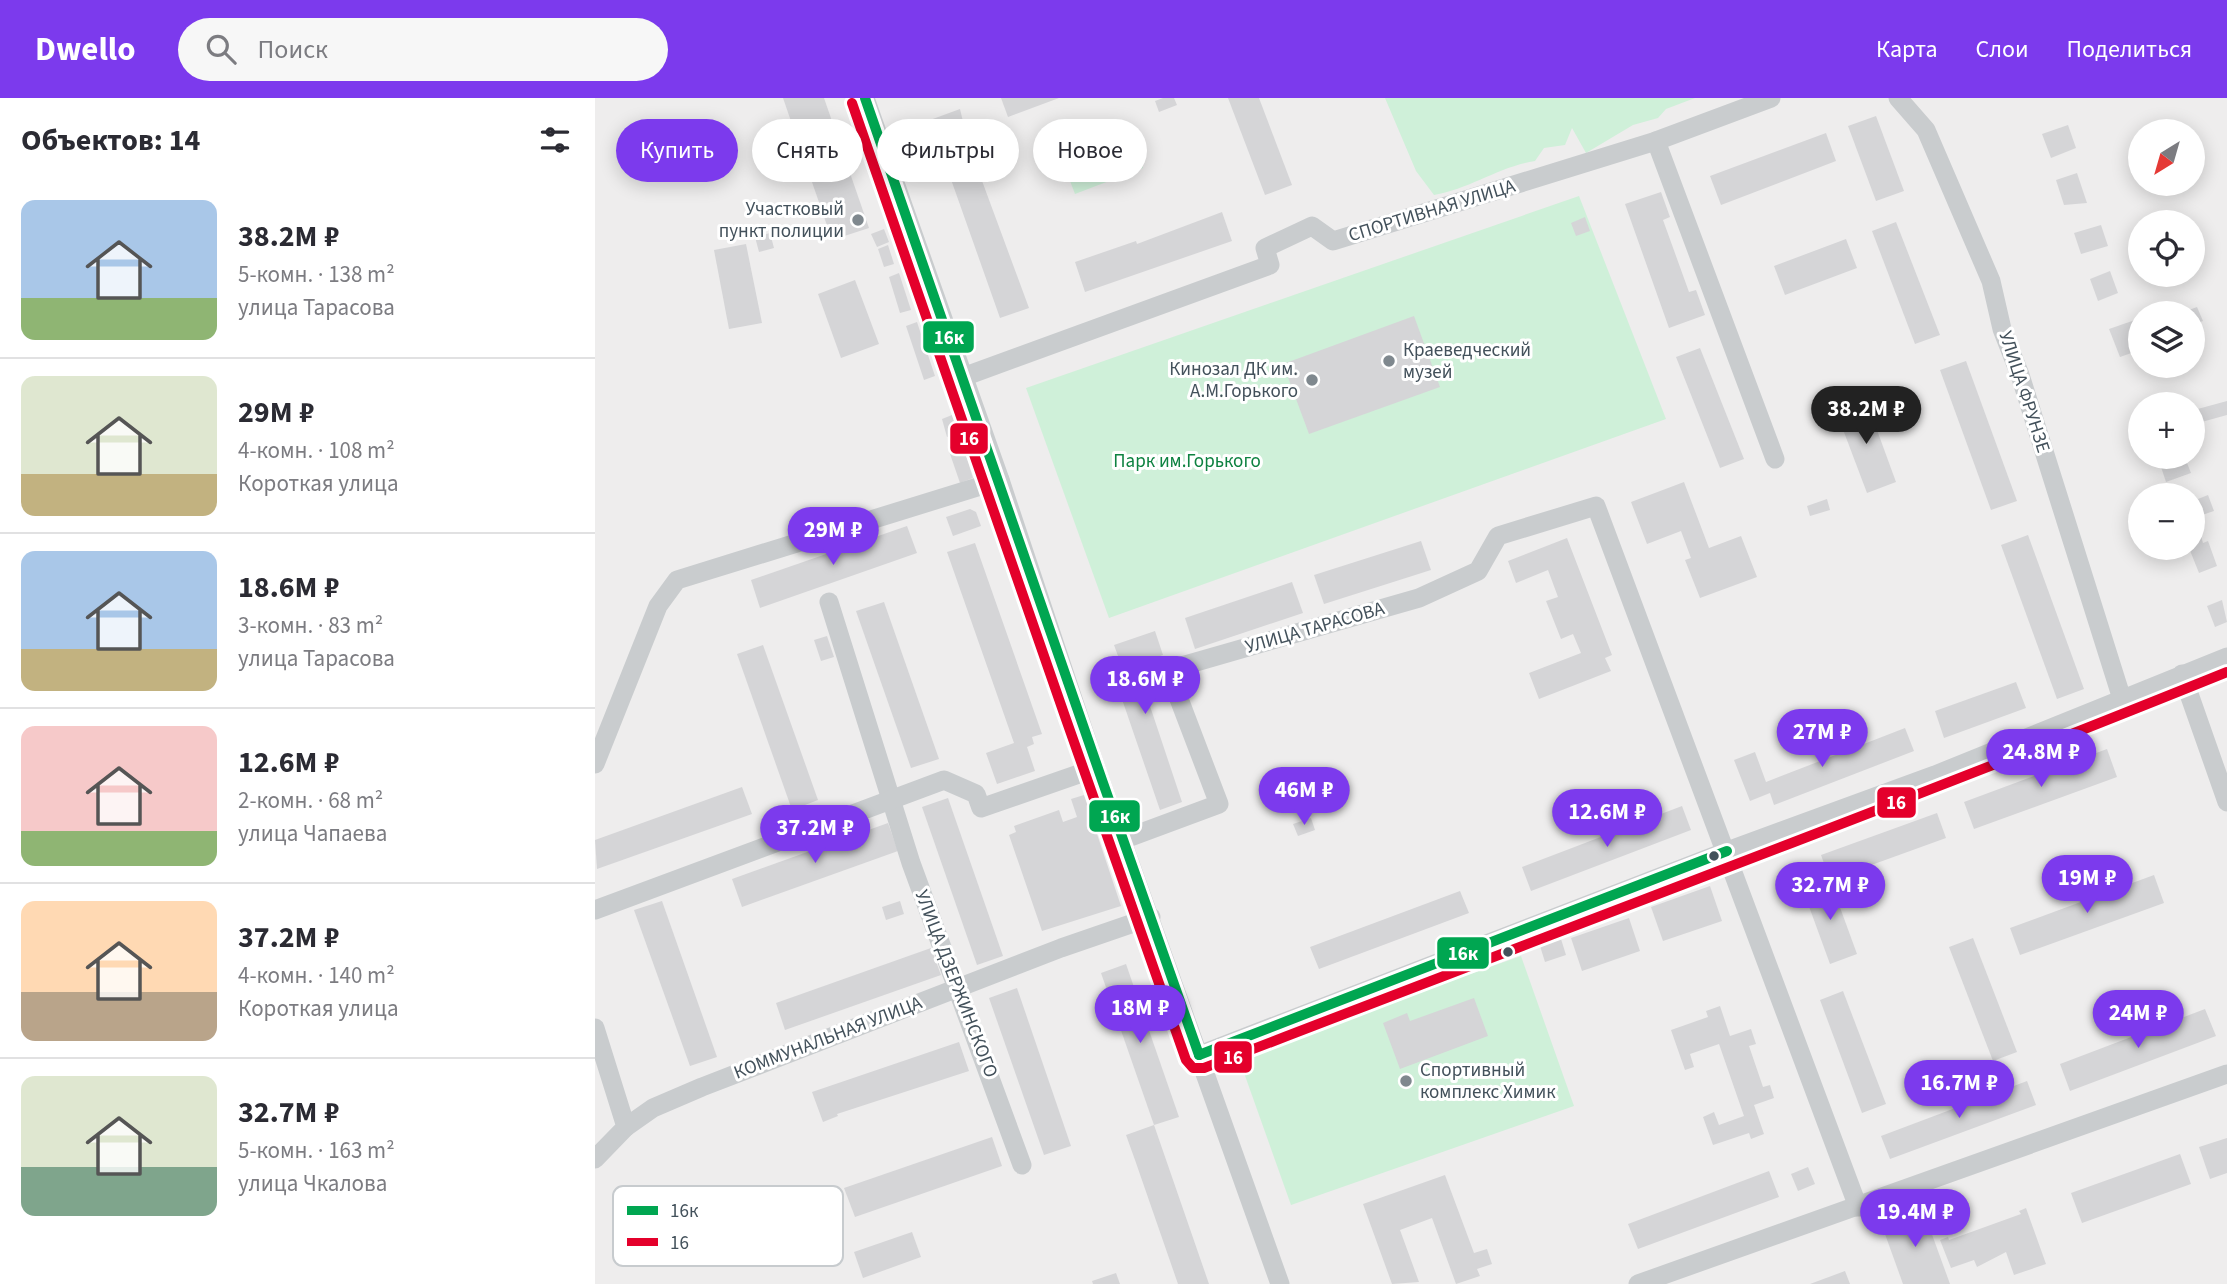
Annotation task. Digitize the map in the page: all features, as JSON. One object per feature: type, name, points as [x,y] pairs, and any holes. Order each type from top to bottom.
[{"type":"street","points":[[865,98],[1000,480],[1096,768],[1280,1284]]},
{"type":"street","name":"СПОРТИВНАЯ УЛИЦА","points":[[963,377],[1270,265],[1265,248],[1313,226],[1332,241],[1656,141],[1771,98]]},
{"type":"street","name":"УЛИЦА ФРУНЗЕ","points":[[1898,98],[1926,131],[1991,281],[2002,329],[2020,375],[2122,699]]},
{"type":"street","points":[[1656,141],[1775,459]]},
{"type":"street","points":[[595,764],[658,606],[677,580],[1000,480]]},
{"type":"street","name":"УЛИЦА ТАРАСОВА","points":[[1122,840],[1219,804],[1168,670],[1419,597],[1478,571],[1498,536],[1596,506],[1727,851]]},
{"type":"street","name":"УЛИЦА ДЗЕРЖИНСКОГО","points":[[829,603],[911,863],[1022,1165]]},
{"type":"street","points":[[1199,1055],[1727,851],[1935,775],[2227,657]]},
{"type":"street","points":[[2182,674],[2227,802]]},
{"type":"street","points":[[595,910],[944,779],[976,794],[981,808],[1096,768]]},
{"type":"street","points":[[1727,851],[1858,1207]]},
{"type":"street","name":"КОММУНАЛЬНАЯ УЛИЦА","points":[[595,1159],[626,1127],[653,1108],[956,988],[1151,917]]},
{"type":"street","points":[[595,1028],[626,1127]]},
{"type":"street","points":[[1638,1284],[2227,1073]]},
{"type":"green space","points":[[1385,98],[1695,98],[1666,109],[1658,118],[1633,125],[1586,153],[1572,128],[1565,145],[1544,148],[1535,161],[1434,195],[1416,171]]},
{"type":"green space","points":[[1070,182],[1106,182],[1075,194]]},
{"type":"green space","name":"Парк им.Горького","points":[[1579,196],[1666,419],[1109,618],[1026,388]]},
{"type":"green space","name":"Спортивный комплекс Химик","points":[[1521,956],[1574,1106],[1291,1205],[1238,1056]]},
{"type":"building","points":[[783,98],[824,98],[831,119],[790,119]]},
{"type":"building","points":[[1001,98],[1059,98],[1008,117]]},
{"type":"building","points":[[1174,98],[1177,105],[1159,112],[1155,101]]},
{"type":"building","points":[[1228,98],[1259,98],[1292,185],[1265,195]]},
{"type":"building","points":[[960,109],[962,119],[933,119]]},
{"type":"building","points":[[1876,116],[1904,191],[1876,201],[1848,126]]},
{"type":"building","points":[[2068,125],[2076,148],[2051,158],[2042,134]]},
{"type":"building","points":[[1826,133],[1836,161],[1721,205],[1710,176]]},
{"type":"building","points":[[2077,173],[2087,203],[2064,205],[2056,180]]},
{"type":"building","points":[[812,182],[853,182],[869,228],[832,240]]},
{"type":"building","points":[[952,182],[982,182],[1029,308],[1000,318]]},
{"type":"building","points":[[1661,192],[1670,217],[1663,220],[1689,292],[1696,290],[1705,315],[1669,328],[1625,204]]},
{"type":"building","points":[[1222,212],[1232,241],[1085,292],[1075,262],[1136,241],[1137,244]]},
{"type":"building","points":[[1585,217],[1590,231],[1576,236],[1571,223]]},
{"type":"building","points":[[1896,222],[1940,335],[1915,344],[1872,231]]},
{"type":"building","points":[[2101,225],[2108,246],[2081,254],[2074,233]]},
{"type":"building","points":[[884,229],[889,242],[877,247],[871,234]]},
{"type":"building","points":[[770,233],[774,248],[759,252],[755,237]]},
{"type":"building","points":[[1846,239],[1857,268],[1785,295],[1774,266]]},
{"type":"building","points":[[746,244],[762,323],[729,329],[714,250]]},
{"type":"building","points":[[888,245],[894,264],[884,267],[878,249]]},
{"type":"building","points":[[2110,271],[2118,293],[2098,301],[2090,279]]},
{"type":"building","points":[[899,273],[911,310],[900,313],[889,277]]},
{"type":"building","points":[[855,280],[879,344],[841,358],[818,294]]},
{"type":"building","points":[[1414,316],[1440,387],[1309,434],[1283,364]]},
{"type":"building","points":[[917,322],[935,376],[924,380],[906,326]]},
{"type":"building","points":[[2128,322],[2128,354],[2120,357],[2109,329]]},
{"type":"building","points":[[1700,348],[1744,459],[1720,468],[1676,357]]},
{"type":"building","points":[[1966,361],[2017,501],[1991,510],[1940,370]]},
{"type":"building","points":[[1866,400],[1896,482],[1867,493],[1836,411]]},
{"type":"building","points":[[2227,401],[2227,415],[2205,421],[2205,407]]},
{"type":"building","points":[[952,415],[958,433],[947,437],[942,419]]},
{"type":"building","points":[[963,446],[973,478],[960,483],[949,451]]},
{"type":"building","points":[[2162,469],[2189,469],[2191,473],[2166,482]]},
{"type":"building","points":[[1684,482],[1709,548],[1741,536],[1757,577],[1700,598],[1685,560],[1691,558],[1681,531],[1647,544],[1631,502]]},
{"type":"building","points":[[2208,495],[2214,511],[2205,514],[2205,496]]},
{"type":"building","points":[[1827,499],[1830,510],[1810,516],[1807,506]]},
{"type":"building","points":[[970,509],[976,512],[981,526],[953,536],[946,517]]},
{"type":"building","points":[[907,526],[917,553],[760,608],[751,580]]},
{"type":"building","points":[[2028,535],[2084,689],[2057,699],[2001,545]]},
{"type":"building","points":[[1567,538],[1612,655],[1605,658],[1611,671],[1539,699],[1529,673],[1581,653],[1573,634],[1561,639],[1546,601],[1558,597],[1548,570],[1516,583],[1508,561]]},
{"type":"building","points":[[1421,541],[1431,570],[1324,604],[1314,575]]},
{"type":"building","points":[[2208,541],[2217,566],[2199,573],[2194,560],[2205,560],[2205,542]]},
{"type":"building","points":[[975,543],[1042,734],[1032,737],[1034,744],[1027,747],[1035,771],[997,784],[986,753],[1014,743],[947,552]]},
{"type":"building","points":[[1292,582],[1303,613],[1195,649],[1185,618]]},
{"type":"building","points":[[2222,600],[2227,622],[2215,627],[2207,606]]},
{"type":"building","points":[[884,602],[939,759],[911,768],[856,611]]},
{"type":"building","points":[[1155,631],[1163,655],[1136,664],[1182,802],[1160,810],[1112,670],[1122,667],[1114,645]]},
{"type":"building","points":[[827,636],[834,657],[821,661],[814,640]]},
{"type":"building","points":[[763,645],[818,800],[792,810],[737,654]]},
{"type":"building","points":[[2016,682],[2026,708],[1944,738],[1935,711]]},
{"type":"building","points":[[1905,728],[1914,751],[1774,805],[1770,793],[1750,801],[1734,760],[1755,752],[1766,782]]},
{"type":"building","points":[[2107,749],[2117,777],[1974,829],[1964,802]]},
{"type":"building","points":[[742,787],[752,814],[597,869],[595,840]]},
{"type":"building","points":[[1084,795],[1121,906],[1042,931],[1009,835],[1016,832],[1014,826],[1059,810],[1063,822],[1077,817],[1071,799]]},
{"type":"building","points":[[948,798],[1003,956],[977,965],[922,807]]},
{"type":"building","points":[[1682,806],[1691,830],[1531,891],[1522,867]]},
{"type":"building","points":[[1937,813],[1946,838],[1830,880],[1821,855]]},
{"type":"building","points":[[1311,818],[1315,830],[1298,836],[1293,824]]},
{"type":"building","points":[[888,823],[898,851],[742,907],[732,879]]},
{"type":"building","points":[[2154,875],[2164,903],[2020,955],[2010,928]]},
{"type":"building","points":[[1830,880],[1857,954],[1830,964],[1803,890]]},
{"type":"building","points":[[1710,886],[1722,921],[1663,941],[1651,907]]},
{"type":"building","points":[[1460,891],[1469,913],[1319,969],[1310,947]]},
{"type":"building","points":[[662,901],[717,1057],[690,1066],[634,910]]},
{"type":"building","points":[[900,901],[904,914],[886,920],[882,907]]},
{"type":"building","points":[[1629,918],[1640,951],[1582,971],[1571,938]]},
{"type":"building","points":[[1973,938],[2017,1052],[1993,1061],[1949,947]]},
{"type":"building","points":[[1561,939],[1566,955],[1545,962],[1540,946]]},
{"type":"building","points":[[931,948],[941,975],[785,1030],[776,1003]]},
{"type":"building","points":[[1126,964],[1179,1117],[1154,1125],[1101,973]]},
{"type":"building","points":[[1017,988],[1071,1146],[1044,1155],[989,998]]},
{"type":"building","points":[[1843,991],[1886,1104],[1862,1113],[1820,1000]]},
{"type":"building","points":[[1474,998],[1488,1036],[1400,1069],[1383,1023],[1407,1013],[1410,1021]]},
{"type":"building","points":[[1720,1006],[1730,1036],[1751,1029],[1756,1044],[1749,1046],[1763,1087],[1770,1085],[1774,1098],[1754,1105],[1764,1134],[1751,1139],[1749,1133],[1713,1145],[1703,1117],[1714,1112],[1719,1125],[1744,1116],[1719,1044],[1690,1054],[1694,1067],[1685,1070],[1671,1030],[1708,1017],[1706,1011]]},
{"type":"building","points":[[2205,1009],[2216,1036],[2070,1091],[2060,1064]]},
{"type":"building","points":[[959,1042],[969,1071],[837,1114],[838,1116],[823,1122],[812,1092]]},
{"type":"building","points":[[2027,1081],[2036,1105],[1890,1159],[1881,1136]]},
{"type":"building","points":[[1154,1125],[1209,1284],[1178,1284],[1126,1135]]},
{"type":"building","points":[[992,1137],[1002,1166],[855,1217],[844,1188]]},
{"type":"building","points":[[2227,1138],[2227,1173],[2210,1179],[2199,1147]]},
{"type":"building","points":[[2180,1154],[2191,1184],[2082,1223],[2071,1193]]},
{"type":"building","points":[[1808,1167],[1815,1184],[1798,1191],[1791,1174]]},
{"type":"building","points":[[1769,1171],[1779,1197],[1638,1249],[1628,1224]]},
{"type":"building","points":[[1445,1175],[1474,1253],[1487,1249],[1492,1264],[1477,1269],[1480,1276],[1456,1284],[1432,1218],[1400,1230],[1419,1282],[1392,1284],[1363,1204]]},
{"type":"building","points":[[1922,1207],[1950,1284],[1903,1284],[1881,1223]]},
{"type":"building","points":[[2026,1208],[2046,1264],[2014,1275],[2006,1252],[1977,1267],[1974,1260],[1951,1268],[1940,1240],[1948,1237],[1949,1240],[2021,1214],[2019,1211]]},
{"type":"building","points":[[912,1232],[921,1257],[863,1278],[854,1252]]},
{"type":"building","points":[[1845,1271],[1850,1284],[1810,1284]]},
{"type":"building","points":[[1116,1273],[1120,1284],[1093,1284],[1092,1281]]},
{"type":"transit line","name":"16к","points":[[865,98],[1199,1055]]},
{"type":"transit line","name":"16","points":[[852,103],[1186,1060],[1193,1068],[1204,1068],[1716,872],[2227,672]]},
{"type":"transit line","name":"16к","points":[[1199,1055],[1727,851]]},
{"type":"place","name":"Участковый пункт полиции","points":[[858,220]]},
{"type":"place","name":"Краеведческий музей","points":[[1389,361]]},
{"type":"place","name":"Кинозал ДК им. А.М.Горького","points":[[1312,380]]},
{"type":"place","name":"Спортивный комплекс Химик","points":[[1406,1081]]}]
